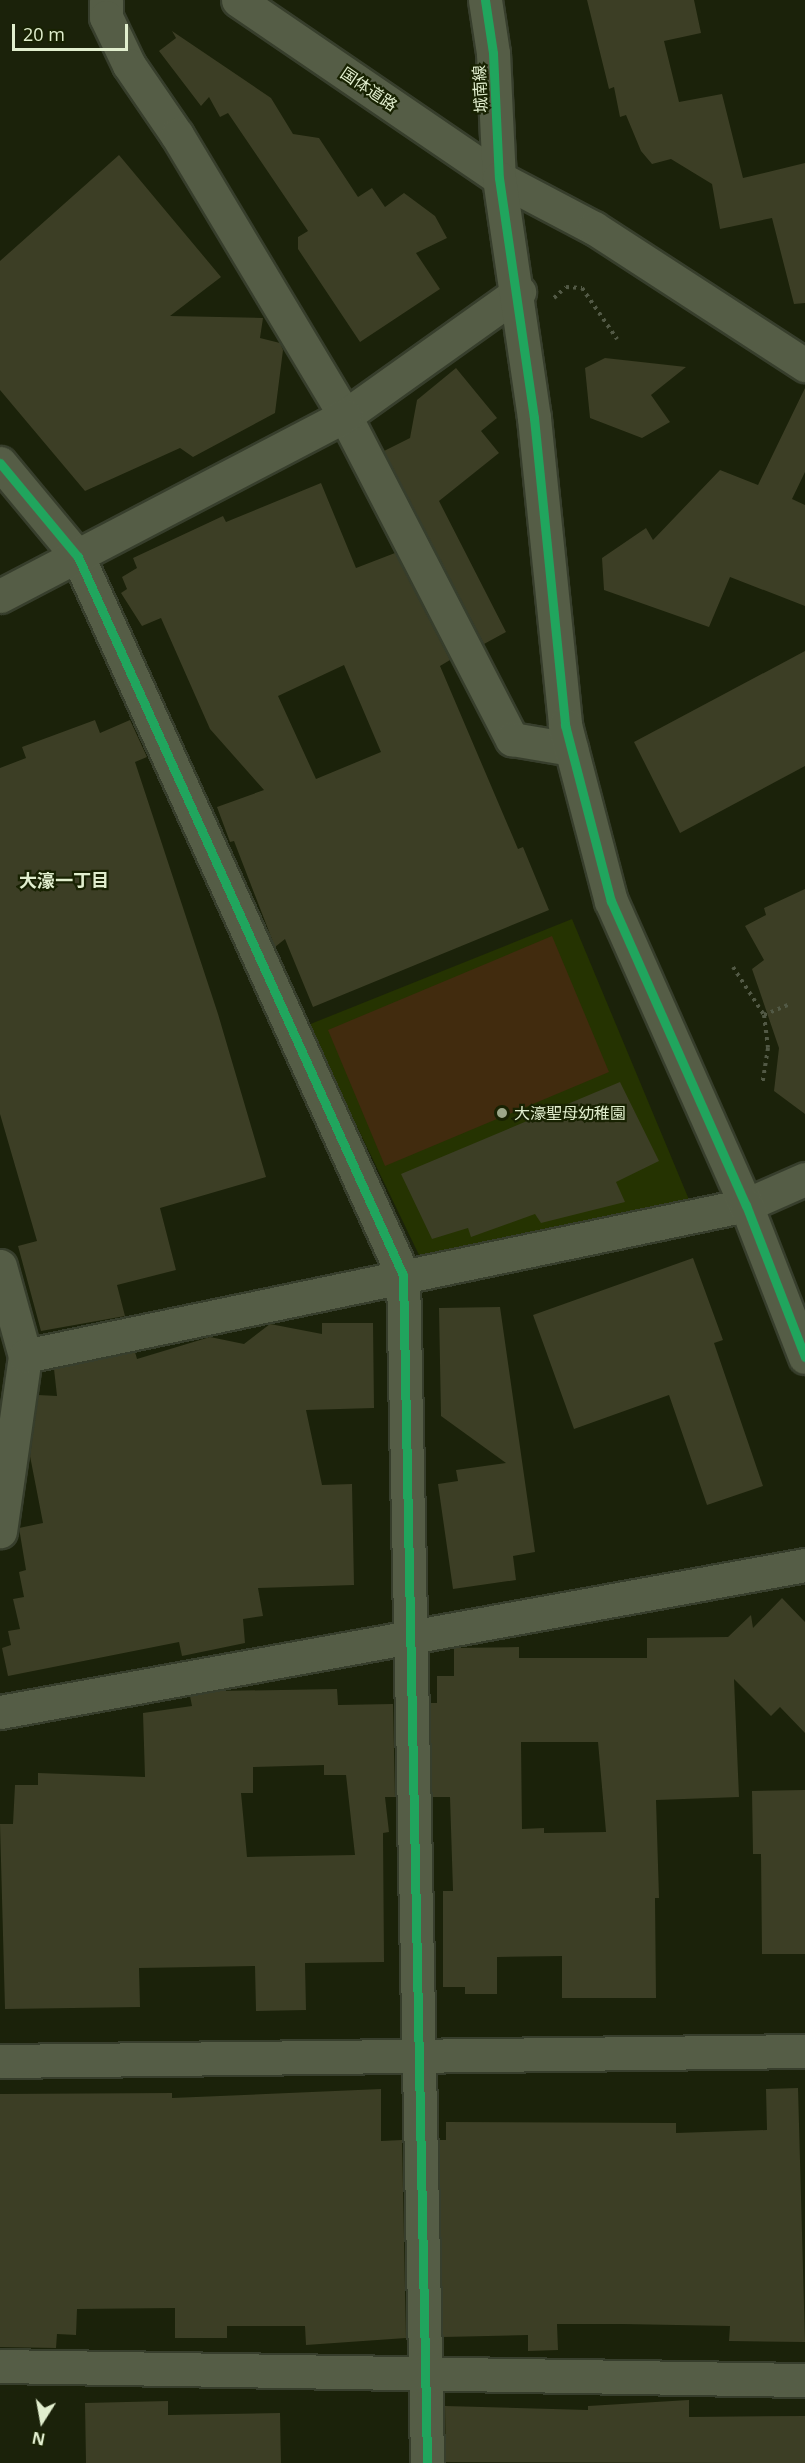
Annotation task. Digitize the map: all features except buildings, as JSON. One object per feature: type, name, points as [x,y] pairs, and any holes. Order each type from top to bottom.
[{"type":"street","points":[[106,0],[106,17],[129,65],[177,135],[345,416],[512,739],[571,749]]},
{"type":"street","name":"国体道路","points":[[238,0],[499,178],[594,228],[805,365]]},
{"type":"street","name":"城南線","points":[[485,0],[493,53],[499,178],[519,292],[565,725],[611,901],[746,1205],[805,1357]]},
{"type":"street","points":[[0,596],[345,416],[519,292]]},
{"type":"street","points":[[0,464],[78,557],[403,1275],[427,2463]]},
{"type":"street","points":[[25,1356],[746,1205],[805,1179]]},
{"type":"street","points":[[0,1266],[25,1356],[0,1531]]},
{"type":"street","points":[[0,1712],[805,1565]]},
{"type":"street","points":[[0,2061],[418,2053],[805,2051]]},
{"type":"street","points":[[0,2366],[805,2380]]},
{"type":"path","points":[[733,967],[764,1015],[768,1048],[762,1085]]},
{"type":"path","points":[[764,1015],[790,1004]]},
{"type":"shaded area","name":"大濠聖母幼稚園","points":[[572,919],[690,1202],[419,1255],[308,1025]]},
{"type":"shaded area","points":[[552,936],[609,1072],[385,1166],[328,1030]]},
{"type":"cycle path","points":[[485,0],[493,53],[499,178],[534,418],[565,725],[611,901],[746,1205],[805,1357]]},
{"type":"cycle path","points":[[0,463],[78,557],[403,1275],[427,2463]]},
{"type":"place","name":"大濠聖母幼稚園","points":[[502,1113]]},
{"type":"district","name":"大濠一丁目","points":[[64,880]]}]
